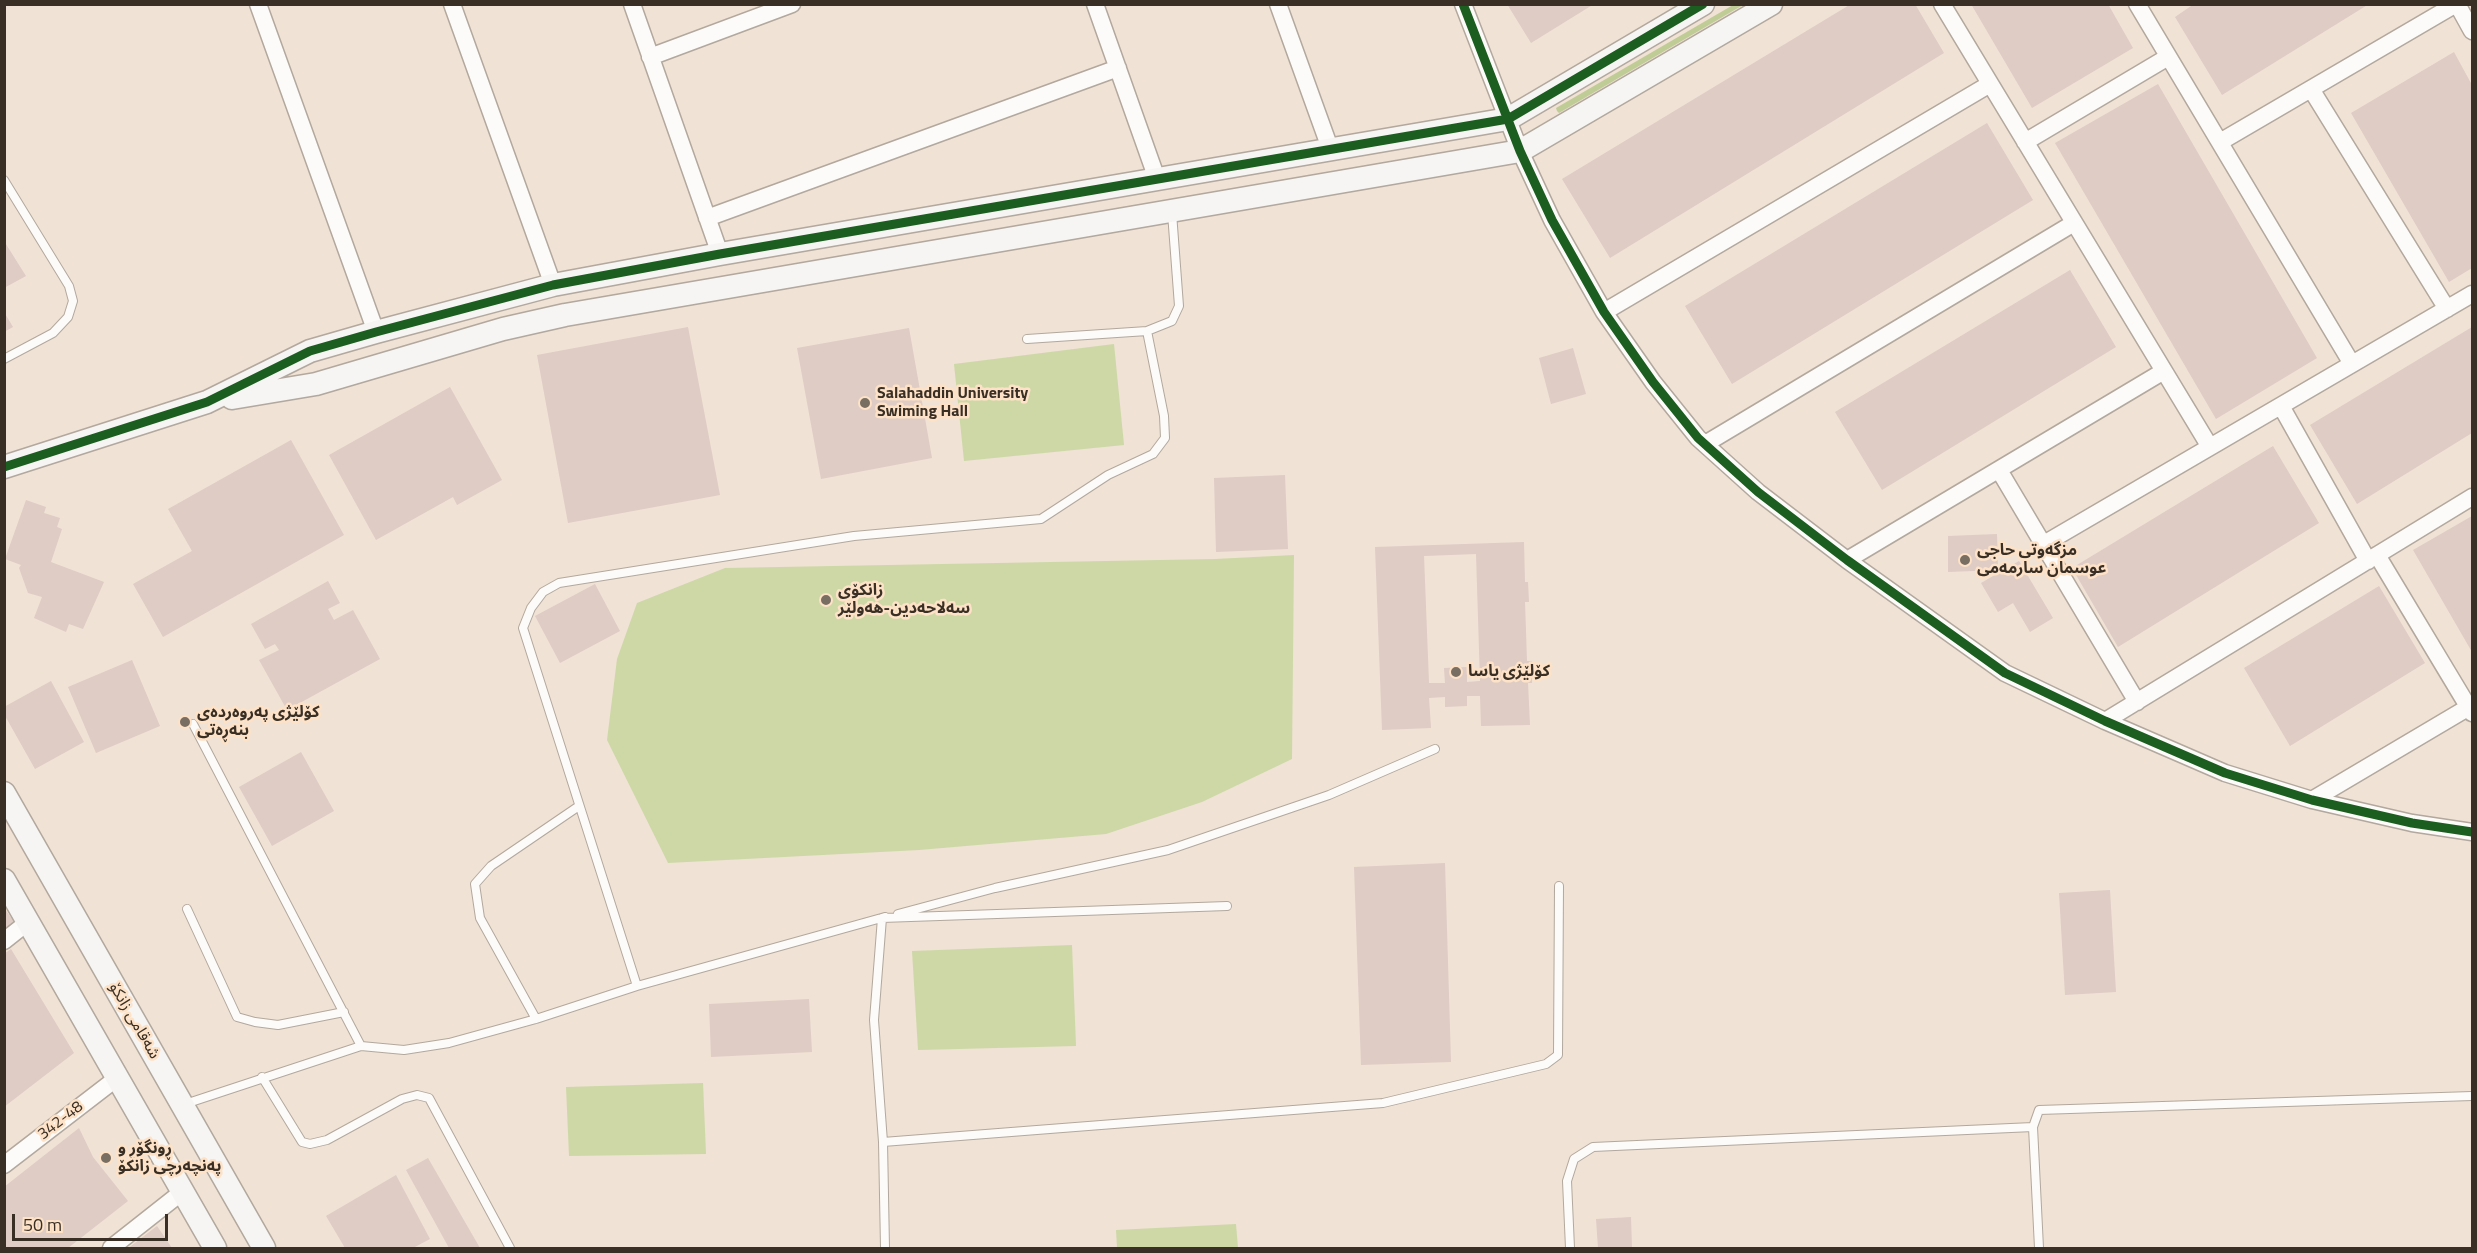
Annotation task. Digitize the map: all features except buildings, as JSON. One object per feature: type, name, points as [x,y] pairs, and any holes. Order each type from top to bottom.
[{"type":"street","points":[[258,4],[376,332]]},
{"type":"street","points":[[452,4],[553,285]]},
{"type":"street","points":[[632,4],[720,254]]},
{"type":"street","points":[[650,57],[792,4]]},
{"type":"street","points":[[1095,4],[1157,179]]},
{"type":"street","points":[[1278,4],[1331,151]]},
{"type":"street","points":[[1463,4],[1520,151],[1552,220],[1604,312],[1653,382],[1705,444],[1758,492],[1847,560],[2005,673],[2105,722],[2225,773],[2312,800],[2412,823],[2472,832]]},
{"type":"street","points":[[207,402],[310,351],[553,285],[869,228],[1508,119],[1703,4]]},
{"type":"street","points":[[4,467],[207,402],[316,384],[503,329],[565,315],[1520,151],[1770,4]]},
{"type":"street","points":[[1942,4],[2210,447]]},
{"type":"street","points":[[2137,4],[2352,364]]},
{"type":"street","points":[[2220,142],[2456,4],[2472,31]]},
{"type":"street","points":[[2025,142],[2168,57]]},
{"type":"street","points":[[707,218],[1118,68]]},
{"type":"street","points":[[1604,312],[1990,84]]},
{"type":"street","points":[[2312,89],[2447,309]]},
{"type":"street","points":[[1705,444],[2074,223]]},
{"type":"street","points":[[869,228],[873,261]]},
{"type":"street","points":[[2044,544],[2472,294]]},
{"type":"street","points":[[1847,560],[2164,371]]},
{"type":"street","points":[[2281,406],[2373,558],[2471,710],[2312,800]]},
{"type":"street","points":[[1999,470],[2137,702]]},
{"type":"street","points":[[2105,722],[2472,497]]},
{"type":"street","name":"شەقامی زانکۆ","points":[[4,793],[264,1248]]},
{"type":"street","points":[[4,880],[215,1248]]},
{"type":"street","points":[[4,941],[28,922]]},
{"type":"street","name":"342-48","points":[[4,1165],[117,1078]]},
{"type":"street","points":[[111,1248],[182,1192]]},
{"type":"lane","points":[[4,180],[69,286],[73,301],[68,317],[53,333],[4,359]]},
{"type":"lane","points":[[1027,339],[1147,331],[1172,321],[1179,306],[1171,210]]},
{"type":"lane","points":[[637,986],[522,628],[531,608],[543,592],[559,583],[854,536],[1041,519],[1108,475],[1153,454],[1165,438],[1164,416],[1147,331]]},
{"type":"lane","points":[[193,724],[361,1046]]},
{"type":"lane","points":[[182,1105],[361,1046],[404,1050],[449,1043],[536,1019],[637,986],[882,918],[995,888],[1168,850],[1329,795],[1435,749]]},
{"type":"lane","points":[[536,1019],[480,918],[475,884],[491,866],[579,806]]},
{"type":"lane","points":[[883,1142],[1383,1103],[1546,1064],[1558,1055],[1559,886]]},
{"type":"lane","points":[[882,918],[1227,906]]},
{"type":"lane","points":[[187,909],[237,1017],[278,1025],[344,1012]]},
{"type":"lane","points":[[882,918],[874,1020],[883,1142],[885,1248]]},
{"type":"lane","points":[[262,1077],[302,1142],[310,1144],[327,1140],[402,1099],[417,1095],[429,1098],[510,1248]]},
{"type":"lane","points":[[2039,1248],[2033,1127],[2039,1110],[2472,1096]]},
{"type":"lane","points":[[1570,1248],[1567,1181],[1574,1158],[1593,1147],[2033,1127]]},
{"type":"green space","points":[[1733,5],[1743,5],[1559,113],[1557,111],[1556,108]]},
{"type":"green space","points":[[1114,344],[1124,445],[964,461],[954,364]]},
{"type":"green space","points":[[1294,555],[1292,759],[1202,802],[1106,834],[919,850],[668,863],[607,740],[617,659],[637,603],[725,568],[1215,559]]},
{"type":"green space","points":[[1072,945],[1076,1046],[918,1050],[912,951]]},
{"type":"green space","points":[[703,1083],[706,1154],[569,1156],[566,1087]]},
{"type":"green space","points":[[1236,1224],[1238,1248],[1117,1248],[1116,1230]]},
{"type":"cycle path","points":[[1463,4],[1520,151],[1552,220],[1604,312],[1653,382],[1698,438],[1758,492],[1847,560],[2005,673],[2105,721],[2225,773],[2312,800],[2412,823],[2472,832]]},
{"type":"cycle path","points":[[4,467],[207,402],[310,351],[553,285],[720,254],[1508,119],[1703,4]]},
{"type":"place","name":"Salahaddin University Swiming Hall","points":[[865,403]]},
{"type":"place","name":"مزگەوتی حاجی عوسمان سارمەمی","points":[[1965,560]]},
{"type":"place","name":"زانکۆی سەلاحەدین-هەولێر","points":[[826,600]]},
{"type":"place","name":"کۆلێژی یاسا","points":[[1456,672]]},
{"type":"place","name":"کۆلێژی پەروەردەی بنەڕەتی","points":[[185,722]]},
{"type":"place","name":"ڕونگۆڕ و پەنچەرچی زانکۆ","points":[[106,1158]]}]
